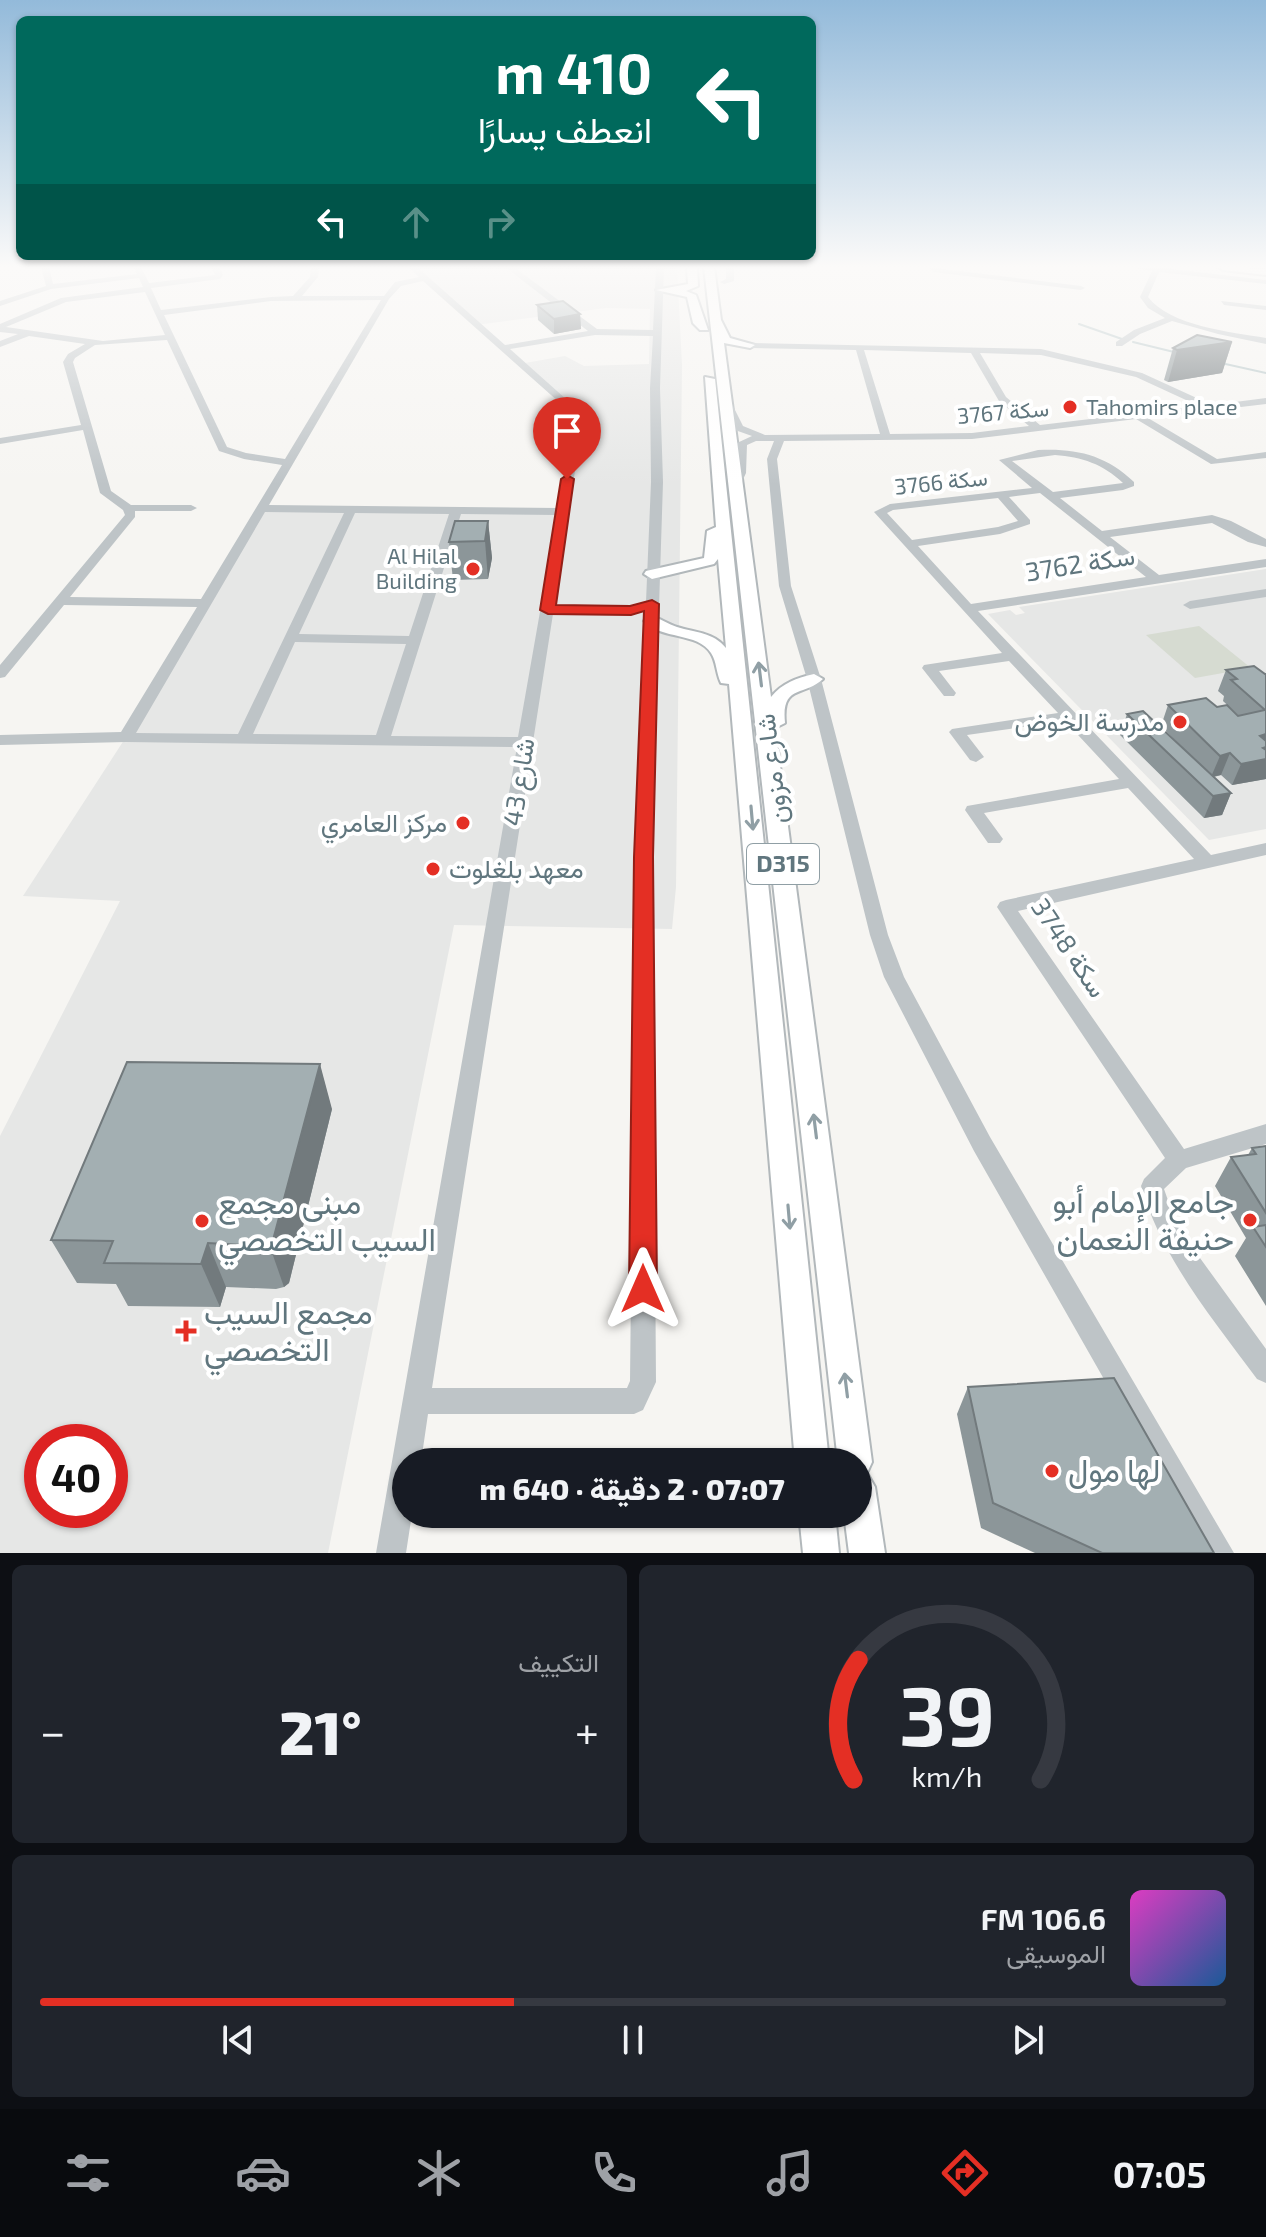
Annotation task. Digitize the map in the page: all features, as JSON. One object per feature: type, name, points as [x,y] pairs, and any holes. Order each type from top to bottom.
[{"type":"main road","name":"شارع مزون","points":[[712,339],[728,485],[774,786],[853,1448]]},
{"type":"main road","name":"شارع مزون","points":[[714,339],[725,398],[745,743],[811,1448]]},
{"type":"main road","points":[[725,339],[750,345]]},
{"type":"main road","points":[[722,375],[726,352],[750,345]]},
{"type":"main road","points":[[652,567],[680,568],[704,563],[714,555],[713,495],[728,485]]},
{"type":"main road","points":[[652,612],[683,634],[709,641],[723,653],[732,716],[745,743]]},
{"type":"main road","points":[[651,641],[683,634]]},
{"type":"main road","points":[[774,786],[782,755],[774,705],[783,694],[804,692],[816,687]]},
{"type":"main road","points":[[818,1528],[821,1553]]},
{"type":"main road","points":[[864,1528],[867,1553]]},
{"type":"street","points":[[70,339],[129,343],[153,339]]},
{"type":"street","points":[[171,339],[223,449],[287,463]]},
{"type":"street","points":[[126,737],[361,339]]},
{"type":"street","name":"شارع 43","points":[[409,1448],[577,427],[576,414],[492,339]]},
{"type":"street","points":[[502,348],[552,339]]},
{"type":"street","points":[[417,1401],[634,1401],[640,1393],[644,857],[657,482],[657,339]]},
{"type":"street","points":[[1119,344],[1126,339]]},
{"type":"street","points":[[0,674],[131,515],[128,508],[106,493],[68,362],[71,356],[93,343]]},
{"type":"street","points":[[750,345],[1041,352],[1069,356],[1149,378],[1209,407]]},
{"type":"street","points":[[859,347],[886,437]]},
{"type":"street","points":[[974,350],[1002,399],[1039,429]]},
{"type":"street","points":[[725,398],[742,430],[781,436]]},
{"type":"street","name":"سكة 3767","points":[[781,436],[972,436],[1266,401]]},
{"type":"street","points":[[1137,416],[1215,462],[1266,455]]},
{"type":"street","points":[[0,441],[85,427]]},
{"type":"street","points":[[728,485],[741,473],[742,443],[755,438],[781,436]]},
{"type":"street","points":[[781,436],[772,459],[785,586],[816,687],[879,935],[911,1013],[982,1144],[1219,1553]]},
{"type":"street","points":[[1046,493],[1130,484],[1092,457],[1078,451],[1004,460],[1099,535],[1155,578]]},
{"type":"street","name":"سكة 3766","points":[[968,608],[880,512],[884,508],[1046,493]]},
{"type":"street","points":[[910,544],[1000,530],[1026,522],[1001,495]]},
{"type":"street","points":[[128,508],[191,508]]},
{"type":"street","points":[[261,508],[562,512]]},
{"type":"street","points":[[243,739],[351,509]]},
{"type":"street","points":[[382,740],[456,511]]},
{"type":"street","points":[[1099,535],[1212,519],[1222,520],[1266,543]]},
{"type":"street","name":"سكة 3762","points":[[968,608],[1266,563]]},
{"type":"street","points":[[1190,605],[1266,593]]},
{"type":"street","points":[[59,601],[205,603]]},
{"type":"street","points":[[968,608],[1208,863]]},
{"type":"street","points":[[548,610],[652,612]]},
{"type":"street","points":[[290,638],[414,640]]},
{"type":"street","points":[[949,693],[929,668],[1012,656]]},
{"type":"street","points":[[976,757],[957,732],[1069,716]]},
{"type":"street","points":[[0,740],[126,737],[526,742]]},
{"type":"street","points":[[994,839],[973,810],[1132,782]]},
{"type":"street","name":"سكة 3748","points":[[1179,1160],[1006,907],[1263,854]]},
{"type":"street","points":[[1266,1134],[1179,1160],[1152,1186],[1162,1216],[1176,1241],[1266,1370]]},
{"type":"street","name":"شارع 43","points":[[391,1553],[395,1528]]},
{"type":"shaded area","points":[[649,339],[681,339],[676,887],[672,929],[454,925],[328,1553],[0,1553],[0,1136],[120,901],[23,896],[126,737],[261,508],[562,512],[578,420],[525,363],[565,356],[584,366],[649,364]]},
{"type":"shaded area","name":"مدرسة الخوض","points":[[1266,569],[1266,829],[1209,840],[988,614],[1010,610],[1016,615],[1025,613],[1019,607]]},
{"type":"shaded area","points":[[1199,626],[1251,668],[1195,678],[1146,635]]},
{"type":"building","points":[[1189,339],[1232,342],[1177,350],[1173,348]]},
{"type":"building","points":[[455,521],[488,521],[485,541],[449,542]]},
{"type":"building","points":[[1254,666],[1266,674],[1266,734],[1260,736],[1266,741],[1263,748],[1266,759],[1241,764],[1230,753],[1220,756],[1168,705],[1206,698],[1217,707],[1227,705],[1238,716],[1265,710],[1231,680],[1237,679],[1226,670]]},
{"type":"building","points":[[1143,711],[1231,793],[1213,796],[1127,714]]},
{"type":"building","name":"مبنى مجمع السيب التخصصي","points":[[127,1062],[320,1064],[273,1240],[269,1244],[208,1243],[201,1264],[104,1263],[113,1241],[51,1240]]},
{"type":"building","points":[[1266,1146],[1266,1213],[1231,1157],[1256,1154],[1252,1148]]},
{"type":"building","points":[[1266,1225],[1266,1247],[1253,1227]]},
{"type":"building","name":"لها مول","points":[[1114,1378],[1214,1553],[1102,1553],[993,1503],[968,1387]]},
{"type":"waterway","points":[[1133,342],[1174,352]]},
{"type":"waterway","points":[[1221,363],[1266,373]]},
{"type":"place","name":"Tahomirs place","points":[[1070,407]]},
{"type":"place","name":"Al Hilal Building","points":[[473,569]]},
{"type":"place","name":"مدرسة الخوض","points":[[1180,722]]},
{"type":"place","name":"مركز العامري","points":[[463,823]]},
{"type":"place","name":"معهد بلغلوت","points":[[433,869]]},
{"type":"place","name":"جامع الإمام أبو حنيفة النعمان","points":[[1250,1220]]},
{"type":"place","name":"مبنى مجمع السيب التخصصي","points":[[202,1221]]},
{"type":"place","name":"مجمع السيب التخصصي","points":[[186,1331]]},
{"type":"place","name":"لها مول","points":[[1052,1471]]},
{"type":"route","points":[[567,479],[548,610],[631,611],[652,604],[643,919],[643,1289]]}]
